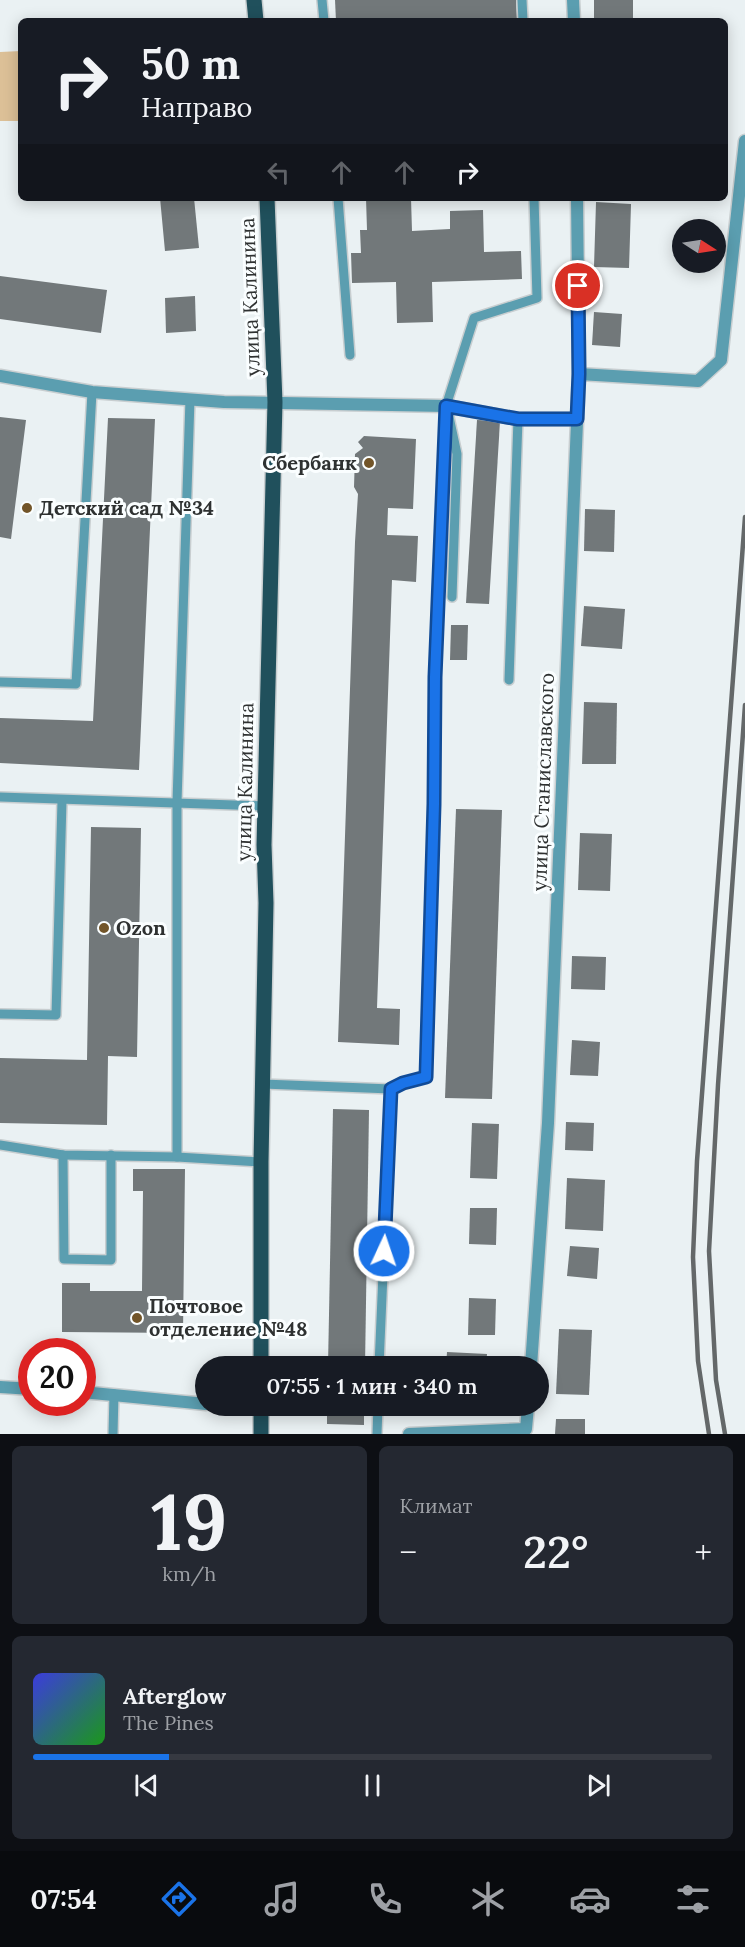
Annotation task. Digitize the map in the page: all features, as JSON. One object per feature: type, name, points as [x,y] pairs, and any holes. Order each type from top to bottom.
[{"type":"main road","points":[[254,0],[256,18]]},
{"type":"main road","name":"улица Калинина","points":[[261,1356],[265,806],[275,402],[267,201]]},
{"type":"main road","points":[[261,1416],[261,1434]]},
{"type":"street","points":[[573,0],[574,18]]},
{"type":"street","points":[[579,374],[698,381],[721,360],[745,141]]},
{"type":"street","name":"улица Станиславского","points":[[532,1356],[549,1123],[579,374],[577,201]]},
{"type":"street","points":[[0,376],[92,392],[190,399],[446,406],[518,419],[577,419]]},
{"type":"street","points":[[0,1387],[18,1388]]},
{"type":"street","points":[[96,1393],[195,1403]]},
{"type":"street","points":[[409,1434],[527,1432],[528,1416]]},
{"type":"lane","points":[[322,0],[324,18]]},
{"type":"lane","points":[[522,0],[523,18]]},
{"type":"lane","points":[[338,201],[350,355]]},
{"type":"lane","points":[[262,1084],[391,1089],[426,1077],[434,804],[435,677],[446,406],[474,318],[537,298],[534,201]]},
{"type":"lane","points":[[0,682],[76,684],[92,392]]},
{"type":"lane","points":[[177,1157],[177,802],[190,399]]},
{"type":"lane","points":[[446,406],[458,454],[452,597]]},
{"type":"lane","points":[[508,680],[518,419]]},
{"type":"lane","points":[[0,797],[62,801],[177,802],[265,806]]},
{"type":"lane","points":[[0,1014],[56,1015],[62,801]]},
{"type":"lane","points":[[380,1356],[391,1089]]},
{"type":"lane","points":[[0,1145],[63,1155],[177,1157],[261,1162]]},
{"type":"lane","points":[[63,1155],[64,1259],[111,1260],[111,1155]]},
{"type":"lane","points":[[113,1434],[114,1394]]},
{"type":"lane","points":[[377,1434],[378,1416]]},
{"type":"shaded area","points":[[18,51],[18,121],[0,121],[0,52]]},
{"type":"building","points":[[335,0],[516,0],[517,18],[336,18]]},
{"type":"building","points":[[594,0],[633,0],[633,18],[594,18]]},
{"type":"building","points":[[160,201],[194,201],[199,248],[165,251]]},
{"type":"building","points":[[366,201],[411,201],[412,231],[450,229],[450,211],[483,210],[484,252],[521,251],[522,279],[432,282],[433,322],[397,323],[396,282],[352,283],[351,253],[361,253],[360,230],[367,230]]},
{"type":"building","points":[[596,202],[631,204],[629,268],[594,267]]},
{"type":"building","points":[[0,276],[107,290],[101,333],[0,319]]},
{"type":"building","points":[[195,296],[196,331],[166,333],[165,298]]},
{"type":"building","points":[[594,312],[622,314],[620,347],[592,345]]},
{"type":"building","points":[[0,417],[26,420],[11,539],[0,537]]},
{"type":"building","points":[[108,418],[155,419],[139,770],[0,763],[0,718],[93,721]]},
{"type":"building","points":[[477,420],[500,421],[489,604],[466,603]]},
{"type":"building","points":[[364,436],[416,439],[413,509],[388,508],[387,535],[418,536],[416,582],[392,580],[377,1008],[400,1009],[399,1045],[338,1042],[358,494],[354,487],[355,454],[363,448],[358,442]]},
{"type":"building","points":[[585,509],[615,510],[614,552],[584,551]]},
{"type":"building","points":[[584,606],[625,609],[622,649],[581,646]]},
{"type":"building","points":[[451,625],[468,625],[467,660],[450,660]]},
{"type":"building","points":[[584,702],[617,703],[616,764],[582,764]]},
{"type":"building","points":[[456,809],[502,810],[492,1099],[445,1098]]},
{"type":"building","points":[[91,827],[141,828],[137,1057],[108,1056],[107,1125],[0,1123],[0,1058],[87,1060]]},
{"type":"building","points":[[580,833],[612,834],[610,891],[578,890]]},
{"type":"building","points":[[572,956],[606,957],[605,990],[571,989]]},
{"type":"building","points":[[572,1040],[600,1042],[598,1076],[570,1075]]},
{"type":"building","points":[[333,1109],[369,1110],[365,1356],[328,1356]]},
{"type":"building","points":[[566,1122],[594,1123],[593,1151],[565,1150]]},
{"type":"building","points":[[472,1123],[499,1124],[497,1179],[470,1178]]},
{"type":"building","points":[[133,1169],[185,1169],[183,1333],[62,1332],[62,1283],[90,1283],[90,1291],[142,1291],[143,1191],[133,1191]]},
{"type":"building","points":[[567,1178],[605,1180],[603,1231],[565,1229]]},
{"type":"building","points":[[470,1208],[497,1208],[496,1245],[469,1244]]},
{"type":"building","points":[[570,1246],[599,1248],[597,1279],[567,1276]]},
{"type":"building","points":[[469,1298],[496,1299],[495,1335],[468,1335]]},
{"type":"building","points":[[559,1329],[592,1330],[589,1395],[556,1394]]},
{"type":"building","points":[[447,1352],[487,1354],[487,1356],[447,1356]]},
{"type":"building","points":[[327,1416],[364,1416],[364,1425],[327,1424]]},
{"type":"building","points":[[556,1419],[585,1419],[585,1434],[555,1434]]},
{"type":"railway","points":[[709,1434],[698,1361],[693,1257],[697,1161],[745,517]]},
{"type":"railway","points":[[725,1434],[716,1380],[709,1251],[718,1085],[745,705]]},
{"type":"place","name":"Сбербанк","points":[[369,463]]},
{"type":"place","name":"Детский сад №34","points":[[27,508]]},
{"type":"place","name":"Ozon","points":[[104,928]]},
{"type":"place","name":"Почтовое отделение №48","points":[[137,1318]]},
{"type":"route","points":[[384,1251],[391,1089],[426,1077],[434,804],[435,677],[446,406],[518,419],[577,419],[578,286]]}]
